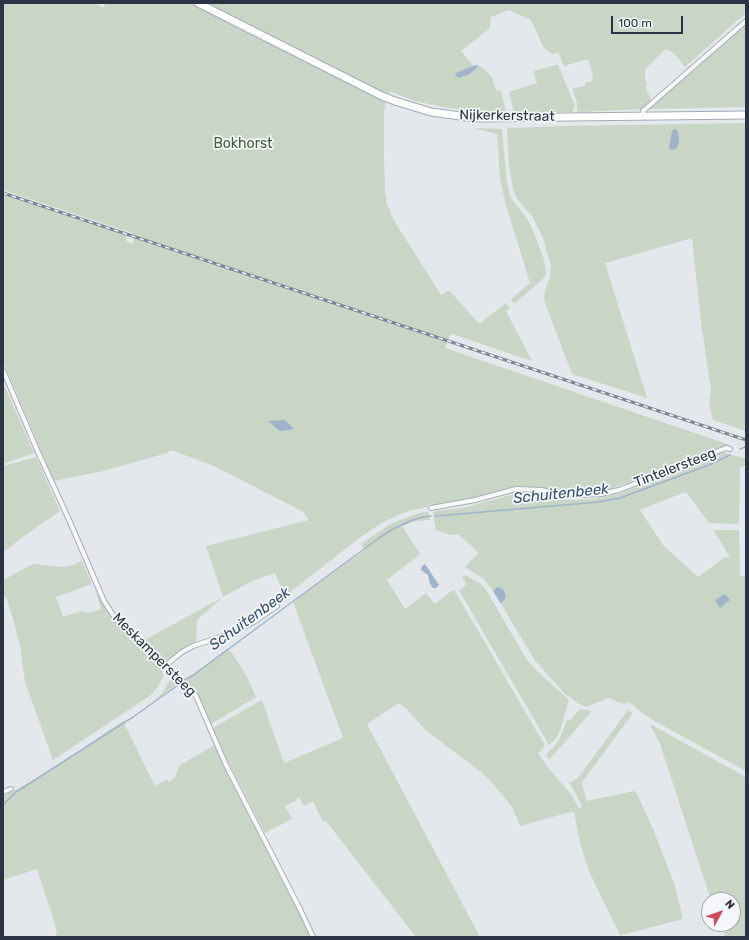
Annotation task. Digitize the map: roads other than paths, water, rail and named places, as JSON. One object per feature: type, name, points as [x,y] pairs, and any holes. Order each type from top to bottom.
[{"type":"main road","name":"Nijkerkerstraat","points":[[198,3],[382,96],[431,112],[481,118],[746,115]]},
{"type":"street","points":[[643,116],[643,111],[746,21]]},
{"type":"street","name":"Meskampersteeg","points":[[3,370],[104,601],[118,621],[196,696],[226,766],[313,937]]},
{"type":"street","name":"Tintelersteeg","points":[[431,508],[475,500],[516,489],[542,490],[558,494],[580,495],[607,493],[619,490],[726,448],[730,449]]},
{"type":"street","points":[[165,666],[182,652],[193,646],[235,632],[277,606]]},
{"type":"street","points":[[3,792],[11,789]]},
{"type":"water","points":[[476,65],[479,66],[470,74],[459,78],[455,75],[456,73]]},
{"type":"water","points":[[674,129],[678,132],[679,143],[677,148],[672,150],[669,147],[672,131]]},
{"type":"water","points":[[285,420],[294,429],[280,431],[268,421]]},
{"type":"water","points":[[425,564],[439,585],[436,588],[433,588],[430,584],[428,575],[421,570],[422,566]]},
{"type":"water","points":[[498,587],[503,589],[506,596],[501,604],[493,591]]},
{"type":"water","points":[[725,594],[730,600],[720,608],[715,600]]},
{"type":"waterway","name":"Schuitenbeek","points":[[740,449],[745,447]]},
{"type":"waterway","name":"Schuitenbeek","points":[[435,516],[599,502],[620,498],[709,465],[730,455]]},
{"type":"waterway","name":"Schuitenbeek","points":[[184,680],[192,676],[379,538],[410,521],[431,516]]},
{"type":"waterway","name":"Schuitenbeek","points":[[3,805],[16,792],[133,717],[181,683]]},
{"type":"railway","points":[[3,193],[746,440]]},
{"type":"park label","name":"Bokhorst","points":[[243,144]]}]
